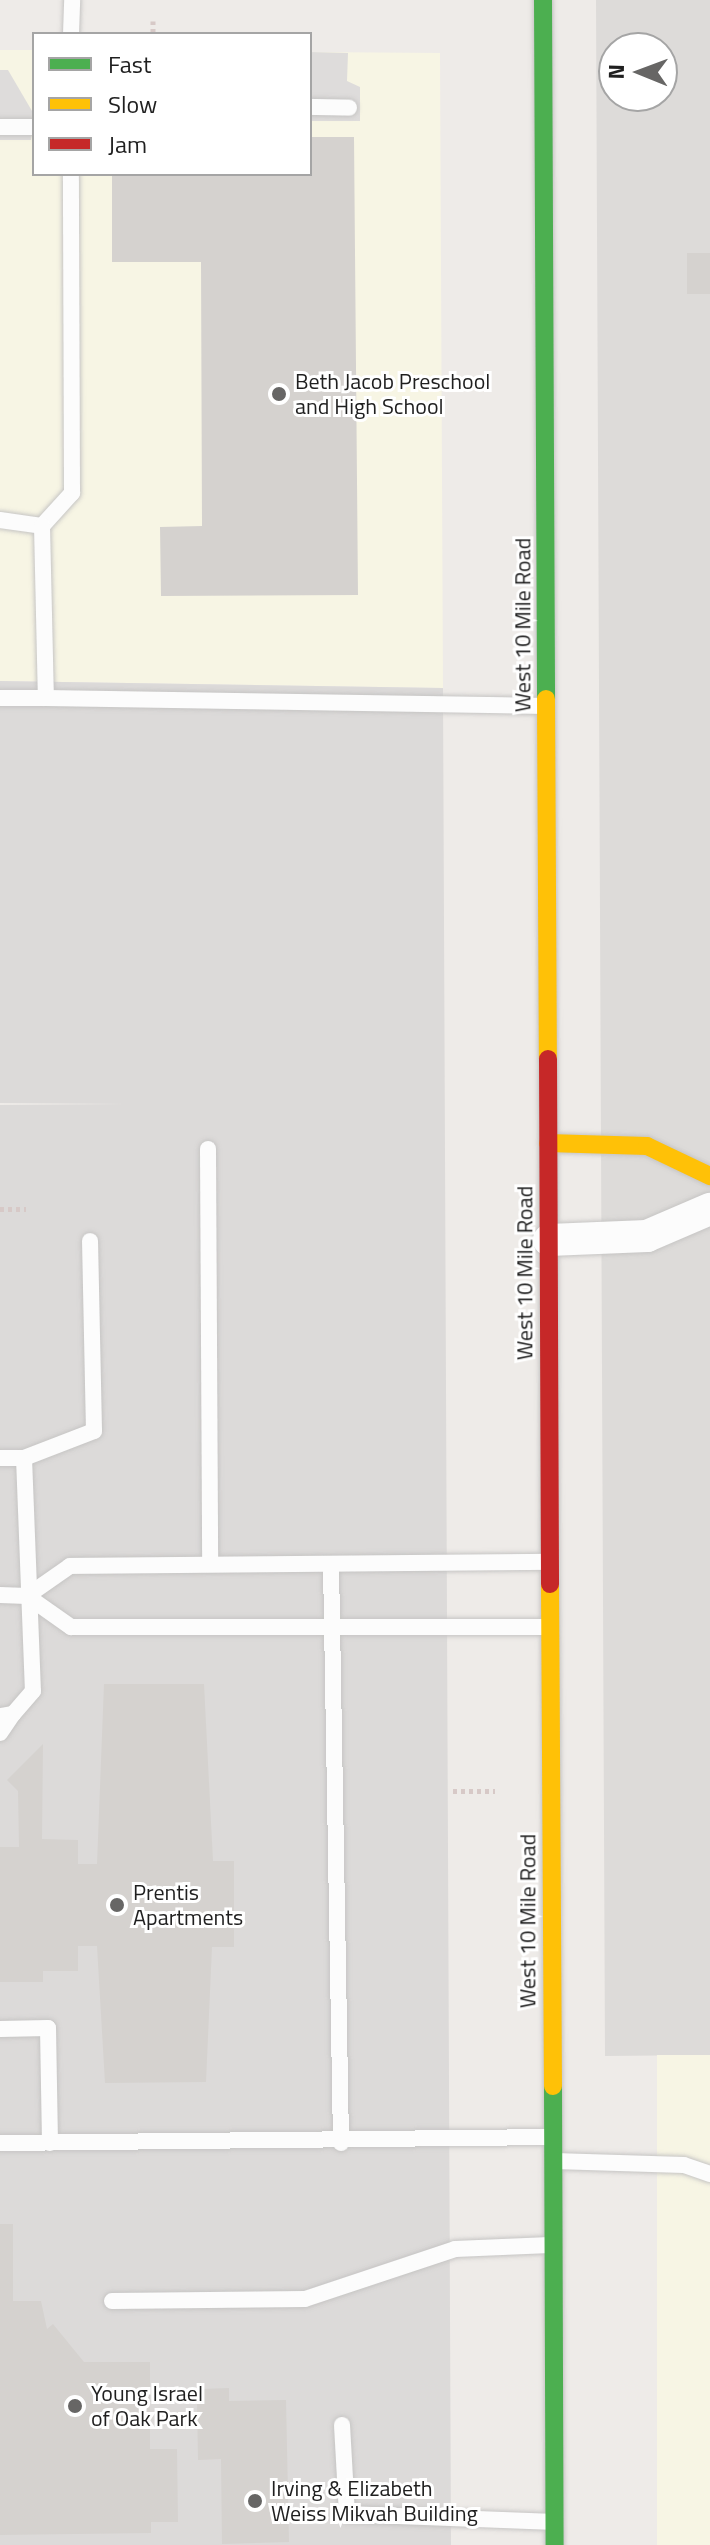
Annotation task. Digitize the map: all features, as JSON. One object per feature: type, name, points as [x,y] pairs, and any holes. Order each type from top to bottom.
[{"type":"main road","name":"West 10 Mile Road","points":[[543,0],[555,2545]]},
{"type":"main road","points":[[548,1143],[647,1146],[710,1176]]},
{"type":"street","points":[[549,1240],[647,1236],[710,1209]]},
{"type":"lane","points":[[71,32],[72,0]]},
{"type":"lane","points":[[312,107],[349,108]]},
{"type":"lane","points":[[0,127],[32,127]]},
{"type":"lane","points":[[46,698],[42,526],[72,493],[71,176]]},
{"type":"lane","points":[[0,520],[42,526]]},
{"type":"lane","points":[[0,698],[548,706]]},
{"type":"lane","points":[[208,1149],[210,1564]]},
{"type":"lane","points":[[0,1458],[24,1458],[94,1431],[90,1241]]},
{"type":"lane","points":[[0,1733],[7,1715],[33,1691],[24,1458]]},
{"type":"lane","points":[[27,1596],[70,1566],[551,1562]]},
{"type":"lane","points":[[331,1564],[341,2143]]},
{"type":"lane","points":[[0,1595],[27,1596],[71,1627],[551,1627]]},
{"type":"lane","points":[[0,2029],[48,2028],[50,2143]]},
{"type":"lane","points":[[0,2143],[341,2143],[553,2137]]},
{"type":"lane","points":[[553,2161],[684,2165],[710,2174]]},
{"type":"lane","points":[[112,2301],[305,2299],[455,2249],[553,2245]]},
{"type":"lane","points":[[342,2425],[347,2514],[555,2522]]},
{"type":"path","points":[[153,21],[153,32]]},
{"type":"path","points":[[0,1209],[26,1209]]},
{"type":"path","points":[[453,1791],[495,1791]]},
{"type":"shaded area","points":[[596,0],[710,0],[710,2055],[605,2056]]},
{"type":"shaded area","points":[[0,50],[32,50],[32,176],[312,176],[312,52],[440,53],[443,688],[0,681]]},
{"type":"shaded area","points":[[312,52],[348,53],[347,81],[360,87],[360,121],[312,121]]},
{"type":"shaded area","points":[[0,70],[8,70],[32,111],[31,140],[0,140]]},
{"type":"shaded area","points":[[0,681],[443,688],[451,2545],[0,2545],[0,1105],[125,1104],[0,1103]]},
{"type":"shaded area","points":[[657,2055],[710,2055],[710,2545],[657,2545]]},
{"type":"building","name":"Beth Jacob Preschool and High School","points":[[312,137],[354,137],[358,595],[161,596],[160,527],[202,526],[201,262],[112,262],[112,176],[312,176]]},
{"type":"building","points":[[687,253],[710,253],[710,294],[687,294]]},
{"type":"building","name":"Prentis Apartments","points":[[104,1684],[204,1684],[213,1861],[234,1861],[234,1947],[212,1947],[206,2082],[105,2083],[97,1946],[78,1946],[78,1971],[43,1971],[43,1982],[0,1982],[0,1847],[19,1847],[18,1791],[7,1780],[43,1744],[42,1839],[78,1840],[78,1864],[97,1864]]},
{"type":"building","name":"Young Israel of Oak Park","points":[[0,2224],[13,2224],[13,2301],[41,2301],[47,2329],[53,2324],[84,2362],[150,2362],[150,2449],[177,2449],[178,2522],[151,2522],[151,2533],[0,2535]]},
{"type":"building","name":"Irving & Elizabeth Weiss Mikvah Building","points":[[229,2388],[229,2401],[286,2400],[289,2542],[222,2544],[221,2459],[198,2460],[197,2401],[201,2389]]},
{"type":"traffic: fast","points":[[543,0],[546,699]]},
{"type":"traffic: fast","points":[[553,2086],[555,2545]]},
{"type":"traffic: slow","points":[[546,699],[548,1059]]},
{"type":"traffic: slow","points":[[548,1143],[647,1146],[710,1176]]},
{"type":"traffic: slow","points":[[550,1584],[553,2086]]},
{"type":"traffic: jam","points":[[548,1059],[550,1584]]},
{"type":"place","name":"Beth Jacob Preschool and High School","points":[[279,394]]},
{"type":"place","name":"Prentis Apartments","points":[[117,1905]]},
{"type":"place","name":"Young Israel of Oak Park","points":[[75,2406]]},
{"type":"place","name":"Irving & Elizabeth Weiss Mikvah Building","points":[[255,2501]]}]
